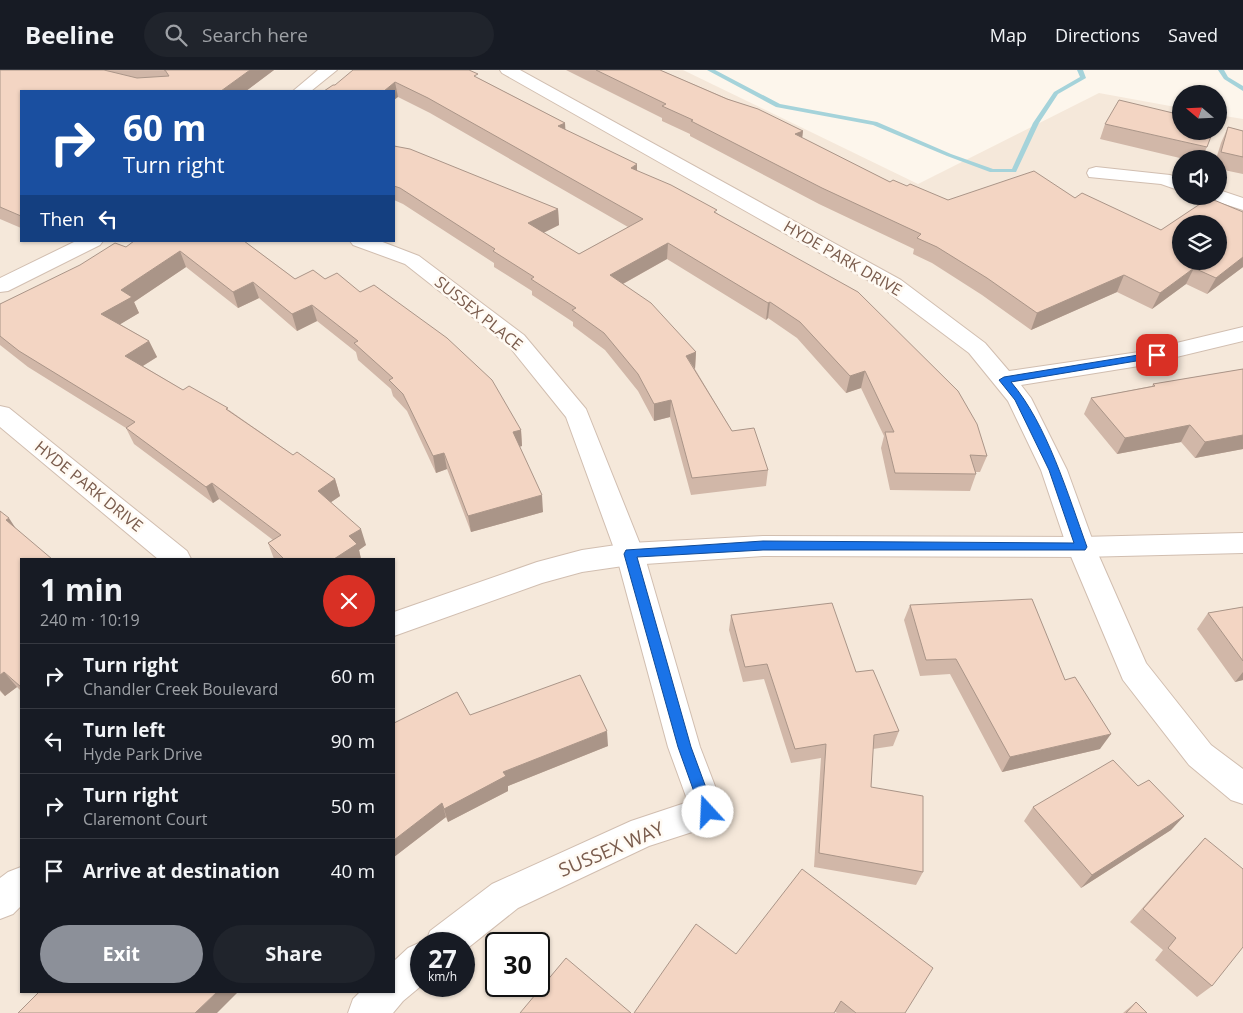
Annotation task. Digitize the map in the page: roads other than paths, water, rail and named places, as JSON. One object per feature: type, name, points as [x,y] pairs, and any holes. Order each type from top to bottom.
[{"type":"street","points":[[302,90],[329,70]]},
{"type":"street","name":"HYDE PARK DRIVE","points":[[508,70],[894,285],[977,348],[1019,398],[1054,470],[1081,547],[1134,671],[1200,755],[1243,789]]},
{"type":"street","points":[[1096,173],[1163,179],[1172,182]]},
{"type":"street","points":[[1227,199],[1243,204]]},
{"type":"street","points":[[4,280],[91,242]]},
{"type":"street","name":"SUSSEX PLACE","points":[[363,242],[412,260],[516,340],[577,415],[630,554]]},
{"type":"street","points":[[1004,380],[1139,359],[1243,334]]},
{"type":"street","name":"HYDE PARK DRIVE","points":[[0,414],[176,558]]},
{"type":"street","points":[[395,624],[439,606],[538,573],[582,561],[630,554],[763,546],[1081,547],[1243,543]]},
{"type":"street","name":"SUSSEX WAY","points":[[458,932],[505,896],[642,832],[708,812],[684,747],[630,554]]},
{"type":"street","points":[[0,901],[20,885]]},
{"type":"street","points":[[395,985],[410,971]]},
{"type":"street","points":[[367,1013],[386,993]]},
{"type":"waterway","points":[[710,70],[778,106],[875,123],[949,155],[992,171],[1014,171],[1036,123],[1056,93],[1083,78],[1080,70]]},
{"type":"waterway","points":[[1221,70],[1226,78],[1243,89]]}]
